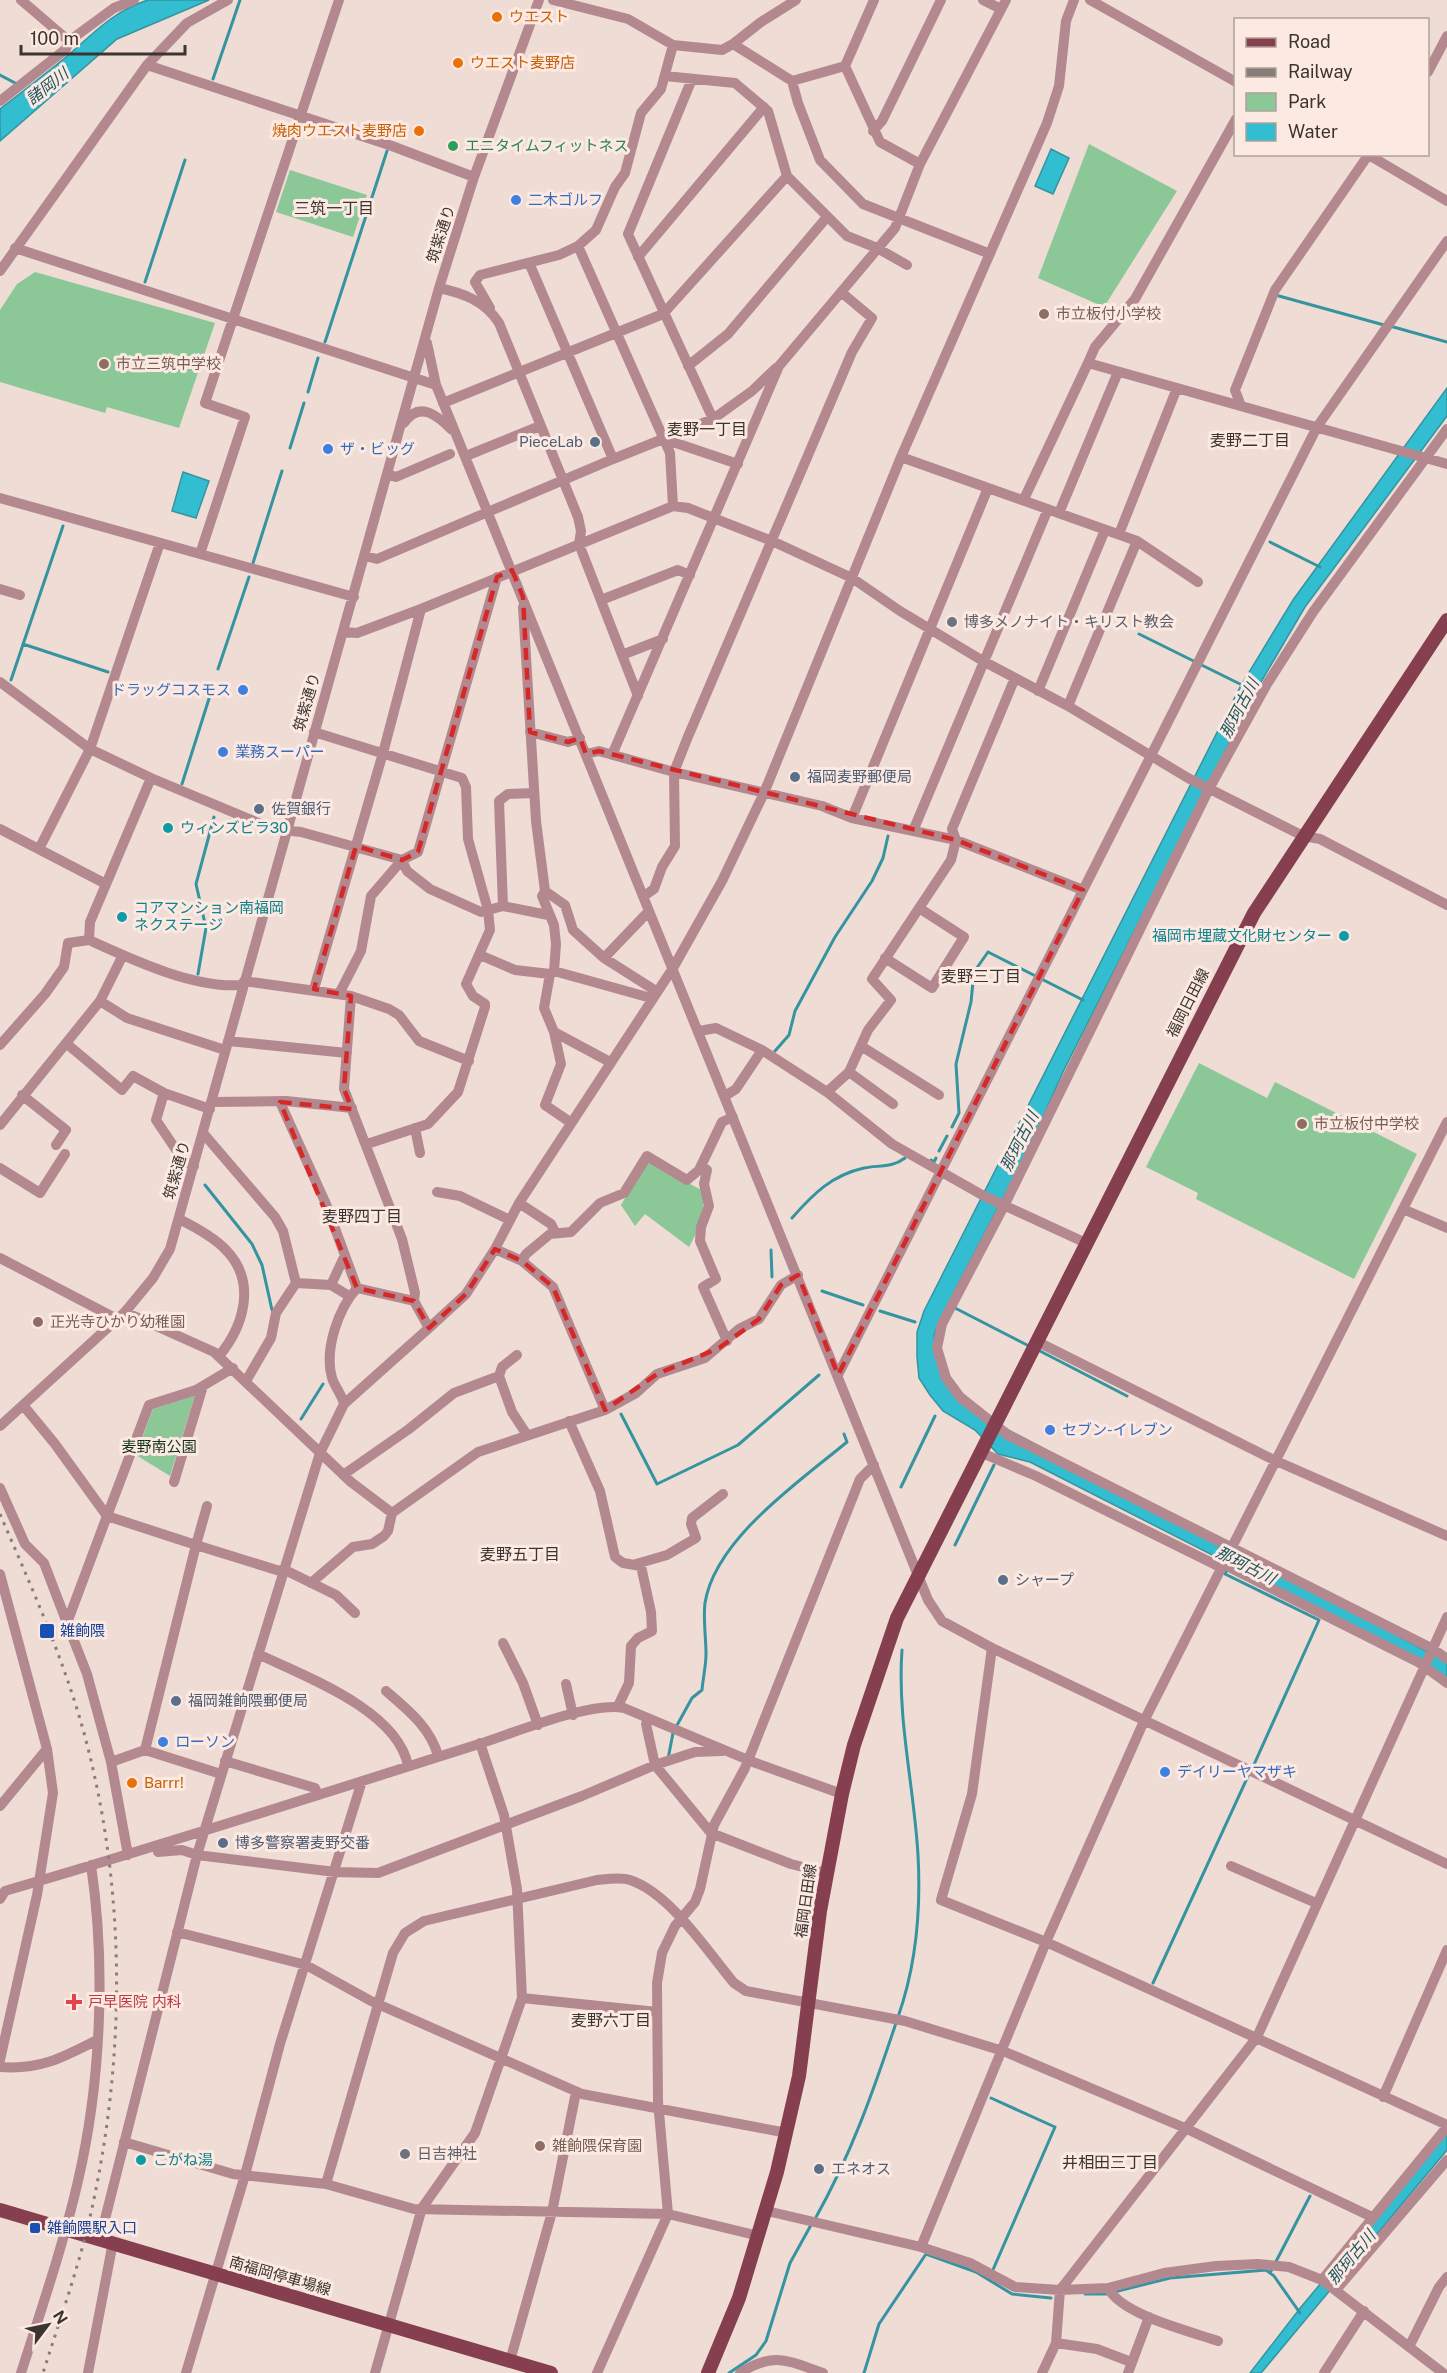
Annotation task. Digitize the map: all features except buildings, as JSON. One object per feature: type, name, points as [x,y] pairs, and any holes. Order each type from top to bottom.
[{"type":"main road","name":"福岡日田線","points":[[708,2373],[739,2298],[767,2211],[787,2133],[799,2076],[826,1873],[842,1794],[854,1745],[897,1618],[1254,913],[1303,836],[1445,627]]},
{"type":"main road","name":"南福岡停車場線","points":[[0,2210],[551,2373]]},
{"type":"street","points":[[21,0],[69,41]]},
{"type":"street","points":[[0,101],[66,49],[69,41],[114,8],[134,0]]},
{"type":"street","points":[[0,271],[147,65],[187,23],[228,0]]},
{"type":"street","points":[[200,554],[245,417],[205,403],[339,0]]},
{"type":"street","name":"筑紫通り","points":[[0,1426],[121,1316],[162,1265],[170,1249],[440,288],[474,177],[539,0]]},
{"type":"street","points":[[553,0],[628,19],[673,45],[722,50],[796,0]]},
{"type":"street","points":[[874,0],[845,66],[880,142],[920,164]]},
{"type":"street","points":[[873,130],[882,121],[941,0]]},
{"type":"street","points":[[365,556],[377,558],[713,419],[752,392],[779,366],[895,228],[920,164],[1003,4],[983,0]]},
{"type":"street","points":[[88,2373],[106,2240],[124,2142],[197,1855],[320,1453],[344,1404],[466,1293],[495,1250],[519,1203],[570,1122],[673,968],[722,881],[764,793],[901,457],[1047,123],[1059,86],[1066,21],[1074,0]]},
{"type":"street","points":[[1090,0],[1234,81]]},
{"type":"street","points":[[1429,70],[1447,36]]},
{"type":"street","points":[[733,44],[792,81],[820,160],[863,204],[990,254]]},
{"type":"street","points":[[638,696],[579,544],[581,531],[578,517],[520,373],[475,282],[480,275],[531,265],[578,246],[596,230],[615,187],[625,173],[641,113],[661,88],[673,45]]},
{"type":"street","points":[[147,65],[392,146],[474,177]]},
{"type":"street","points":[[792,81],[845,66]]},
{"type":"street","points":[[665,76],[735,83],[768,111],[787,176],[847,236],[877,248],[907,265]]},
{"type":"street","points":[[692,79],[628,234],[713,419]]},
{"type":"street","points":[[638,257],[764,107]]},
{"type":"street","points":[[1024,499],[1095,347],[1136,299],[1234,123]]},
{"type":"street","points":[[1241,406],[1235,390],[1275,290],[1367,156]]},
{"type":"street","points":[[1370,156],[1447,201]]},
{"type":"street","points":[[443,403],[569,354],[663,314],[787,176]]},
{"type":"street","points":[[688,366],[728,334],[827,217]]},
{"type":"street","points":[[838,1375],[1317,427],[1447,241]]},
{"type":"street","points":[[578,246],[615,334],[670,453],[674,506]]},
{"type":"street","points":[[15,248],[436,385]]},
{"type":"street","points":[[531,265],[613,459]]},
{"type":"street","points":[[440,288],[477,301],[491,311]]},
{"type":"street","points":[[644,896],[654,889],[662,867],[675,846],[674,772],[852,352],[873,318],[841,292]]},
{"type":"street","points":[[426,339],[436,385],[443,403],[928,1600],[942,1622],[1352,1821],[1447,1864]]},
{"type":"street","points":[[1088,363],[1447,464]]},
{"type":"street","points":[[612,755],[779,366]]},
{"type":"street","points":[[1059,513],[1118,372]]},
{"type":"street","points":[[1119,534],[1177,388]]},
{"type":"street","points":[[401,430],[405,420],[422,411],[435,414],[457,435]]},
{"type":"street","points":[[466,456],[540,426]]},
{"type":"street","points":[[1447,429],[1312,612],[1267,684],[1210,788],[1004,1206],[942,1324],[937,1348],[938,1359],[954,1390],[1008,1435],[1433,1649],[1447,1659]]},
{"type":"street","points":[[664,439],[738,464]]},
{"type":"street","points":[[387,474],[396,477],[450,454]]},
{"type":"street","points":[[901,457],[1137,541],[1198,582]]},
{"type":"street","points":[[852,818],[988,488]]},
{"type":"street","points":[[0,498],[354,597]]},
{"type":"street","points":[[343,632],[357,633],[421,609],[512,570],[674,506],[715,518],[852,578],[930,630],[1068,706],[1188,778],[1303,836],[1320,839],[1447,905]]},
{"type":"street","points":[[913,831],[1047,509]]},
{"type":"street","points":[[1038,691],[1106,530]]},
{"type":"street","points":[[1068,706],[1137,541]]},
{"type":"street","points":[[39,849],[90,749],[160,543]]},
{"type":"street","points":[[601,600],[678,570],[690,575]]},
{"type":"street","points":[[429,1328],[414,1301],[415,1293],[402,1239],[344,1089],[347,1053],[346,994],[361,951],[371,896],[402,860],[418,852],[497,577]]},
{"type":"street","points":[[0,589],[20,596]]},
{"type":"street","points":[[523,597],[534,793],[545,891],[542,896],[554,925],[556,944],[552,972],[543,1001],[547,1019],[554,1032],[561,1064],[545,1105],[570,1122]]},
{"type":"street","points":[[314,989],[383,753],[421,609]]},
{"type":"street","points":[[622,655],[663,639]]},
{"type":"street","points":[[827,1092],[849,1072],[868,1030],[891,1000],[872,979],[951,860],[956,840],[952,829],[1015,678]]},
{"type":"street","points":[[0,682],[90,749],[151,778],[273,830],[356,846],[402,860],[407,870],[430,889],[481,912],[503,906],[548,915]]},
{"type":"street","points":[[314,732],[462,778],[465,782],[468,839],[488,910],[490,930],[466,984],[468,991],[485,1007],[458,1092],[428,1124],[367,1144]]},
{"type":"street","points":[[530,732],[568,742],[579,738]]},
{"type":"street","points":[[586,754],[599,751],[674,772],[822,806],[852,818],[956,840],[1083,890]]},
{"type":"street","points":[[89,940],[90,922],[151,778]]},
{"type":"street","points":[[503,906],[499,801],[508,794],[534,793]]},
{"type":"street","points":[[0,829],[106,884]]},
{"type":"street","points":[[545,891],[556,896],[565,905],[573,930],[604,958],[654,995]]},
{"type":"street","points":[[885,958],[932,988],[964,938],[919,909]]},
{"type":"street","points":[[604,958],[649,911]]},
{"type":"street","points":[[0,1045],[45,994],[64,967],[68,943],[89,940],[123,955],[195,980],[230,986],[244,983],[346,994],[389,1009],[399,1015],[419,1041],[469,1061]]},
{"type":"street","points":[[0,1125],[100,1001],[123,955]]},
{"type":"street","points":[[480,955],[515,970],[552,972],[654,995]]},
{"type":"street","points":[[100,1001],[127,1018],[226,1046],[347,1053]]},
{"type":"street","points":[[699,1031],[716,1028],[762,1050],[827,1092],[892,1144],[984,1196],[1086,1243]]},
{"type":"street","points":[[554,1032],[610,1062]]},
{"type":"street","points":[[67,1044],[122,1090],[133,1076],[164,1093],[211,1106],[280,1102],[352,1108]]},
{"type":"street","points":[[861,1046],[939,1095]]},
{"type":"street","points":[[725,1096],[736,1089],[762,1050]]},
{"type":"street","points":[[849,1072],[893,1104]]},
{"type":"street","points":[[164,1093],[156,1120],[183,1160],[195,1166]]},
{"type":"street","points":[[22,1095],[66,1130],[56,1145]]},
{"type":"street","points":[[280,1102],[326,1204],[345,1255],[353,1292],[336,1328],[329,1359],[332,1380],[344,1404]]},
{"type":"street","points":[[522,1261],[534,1246],[555,1232],[571,1232],[600,1203],[624,1193],[646,1156],[687,1180],[701,1166],[722,1122],[733,1117]]},
{"type":"street","points":[[921,2247],[1046,1942],[1144,1721],[1274,1460],[1447,1122]]},
{"type":"street","points":[[415,1128],[420,1153]]},
{"type":"street","points":[[203,1133],[275,1217],[283,1232],[296,1283],[276,1313],[271,1338],[246,1381]]},
{"type":"street","points":[[0,1168],[40,1193],[65,1154]]},
{"type":"street","points":[[701,1166],[706,1170],[704,1184],[709,1206],[701,1227],[700,1241],[716,1279],[703,1287],[727,1341]]},
{"type":"street","points":[[437,1192],[460,1196],[510,1220]]},
{"type":"street","points":[[519,1203],[551,1224],[555,1232]]},
{"type":"street","points":[[1403,1209],[1447,1228]]},
{"type":"street","points":[[179,1219],[224,1247],[233,1258],[240,1273],[246,1296],[242,1317],[219,1356]]},
{"type":"street","points":[[495,1250],[522,1261],[553,1287],[605,1410]]},
{"type":"street","points":[[331,1285],[345,1255]]},
{"type":"street","points":[[0,1258],[121,1316],[219,1356],[343,1475],[392,1514]]},
{"type":"street","points":[[311,1583],[353,1547],[372,1544],[384,1536],[388,1531],[392,1514],[478,1452],[605,1410],[636,1393],[657,1374],[705,1358],[739,1329],[759,1319],[771,1304],[781,1285],[798,1275]]},
{"type":"street","points":[[296,1283],[331,1285],[353,1292],[414,1301]]},
{"type":"street","points":[[1038,1342],[1274,1460],[1447,1536]]},
{"type":"street","points":[[517,1355],[502,1367],[499,1376],[512,1412],[527,1435]]},
{"type":"street","points":[[67,1623],[149,1405],[203,1386],[233,1368]]},
{"type":"street","points":[[343,1475],[409,1429],[454,1393],[499,1376]]},
{"type":"street","points":[[174,1482],[203,1386]]},
{"type":"street","points":[[23,1405],[55,1444],[107,1516],[283,1571],[336,1595],[355,1613]]},
{"type":"street","points":[[569,1421],[600,1491],[615,1557],[623,1563],[636,1564],[666,1555],[696,1538],[691,1524],[692,1518],[723,1494]]},
{"type":"street","points":[[983,1451],[1220,1567],[1227,1566],[1424,1667],[1447,1683]]},
{"type":"street","points":[[597,2373],[668,2214],[659,2109],[657,1983],[662,1953],[667,1939],[700,1889],[711,1833],[748,1759],[860,1479],[874,1465]]},
{"type":"street","points":[[0,1488],[25,1544],[44,1563],[87,1674],[111,1762],[128,1855]]},
{"type":"street","points":[[145,1750],[207,1506]]},
{"type":"street","points":[[618,1706],[628,1683],[631,1646],[638,1638],[652,1631],[653,1627],[641,1566],[636,1564]]},
{"type":"street","points":[[0,1574],[8,1596],[46,1749],[54,1792],[38,1882],[0,2060]]},
{"type":"street","points":[[0,1608],[8,1596]]},
{"type":"street","points":[[1042,2373],[1056,2343],[1059,2295],[1257,2037],[1352,1821],[1447,1617]]},
{"type":"street","points":[[503,1643],[524,1683],[538,1725]]},
{"type":"street","points":[[992,1648],[972,1794],[941,1900],[1046,1942],[1447,2126],[1322,2280]]},
{"type":"street","points":[[258,1654],[344,1694],[376,1716],[406,1754],[408,1766]]},
{"type":"street","points":[[566,1684],[573,1715]]},
{"type":"street","points":[[386,1691],[415,1716],[435,1745],[438,1756]]},
{"type":"street","points":[[2,1895],[91,1865],[205,1832],[538,1725],[618,1706],[710,1742],[723,1753],[695,1752],[655,1765],[384,1872],[335,1872],[197,1855],[182,1850],[128,1855]]},
{"type":"street","points":[[648,1719],[646,1724],[655,1765],[711,1833],[791,1864],[826,1873]]},
{"type":"street","points":[[375,2373],[422,2208],[475,2133],[499,2058],[522,1998],[519,1900],[504,1815],[480,1743]]},
{"type":"street","points":[[718,1748],[842,1794]]},
{"type":"street","points":[[0,1806],[46,1749]]},
{"type":"street","points":[[111,1762],[145,1750],[221,1774]]},
{"type":"street","points":[[225,1761],[315,1788],[318,1795]]},
{"type":"street","points":[[186,2373],[245,2175],[279,2044],[306,1965],[362,1781]]},
{"type":"street","points":[[21,2373],[66,2230],[86,2146],[97,2040],[98,1940],[91,1865]]},
{"type":"street","points":[[1231,1866],[1316,1903]]},
{"type":"street","points":[[326,2184],[393,1953],[405,1933],[424,1921],[613,1878],[631,1881],[663,1901],[682,1918],[734,1983],[746,1991],[809,2001],[905,2021],[1003,2051],[1185,2128],[1372,2217]]},
{"type":"street","points":[[177,1932],[306,1965],[379,2005],[576,2092],[787,2133]]},
{"type":"street","points":[[1383,2097],[1447,1950]]},
{"type":"street","points":[[522,1998],[657,2012]]},
{"type":"street","points":[[0,2067],[34,2068],[60,2059],[97,2040]]},
{"type":"street","points":[[510,2361],[552,2212],[576,2092]]},
{"type":"street","points":[[124,2142],[245,2175],[326,2184],[414,2209],[668,2214],[759,2236]]},
{"type":"street","points":[[1336,2290],[1447,2160]]},
{"type":"street","points":[[767,2211],[921,2247],[970,2263],[1015,2287],[1059,2295],[1108,2288],[1164,2273],[1258,2264],[1289,2268],[1322,2280],[1410,2345],[1443,2373]]},
{"type":"street","points":[[1410,2345],[1438,2287],[1447,2277]]},
{"type":"street","points":[[1108,2288],[1112,2296],[1149,2318],[1218,2341]]},
{"type":"street","points":[[1324,2373],[1364,2311]]},
{"type":"street","points":[[1056,2343],[1097,2349],[1129,2368],[1149,2318]]},
{"type":"street","points":[[740,2373],[769,2358],[782,2359],[824,2373]]},
{"type":"highlighted area","points":[[512,570],[523,597],[530,732],[568,742],[580,738],[586,754],[599,751],[956,840],[1083,890],[838,1375],[798,1275],[781,1285],[759,1319],[719,1348],[657,1374],[605,1410],[553,1287],[522,1261],[495,1249],[466,1294],[429,1328],[414,1301],[357,1288],[280,1102],[352,1109],[344,1089],[351,996],[314,989],[356,846],[402,860],[418,852],[497,577]]},
{"type":"green space","points":[[1089,144],[1177,191],[1104,307],[1038,278]]},
{"type":"green space","points":[[290,170],[367,195],[353,237],[276,212]]},
{"type":"green space","points":[[35,272],[215,323],[179,428],[107,407],[105,413],[0,382],[0,310],[17,284]]},
{"type":"green space","points":[[1199,1063],[1267,1098],[1275,1082],[1417,1154],[1354,1279],[1196,1199],[1198,1193],[1146,1167]]},
{"type":"green space","points":[[650,1162],[703,1191],[704,1219],[689,1247],[645,1214],[635,1226],[621,1205],[645,1164]]},
{"type":"green space","name":"麦野南公園","points":[[195,1395],[170,1476],[136,1455],[153,1409]]},
{"type":"water","name":"諸岡川","points":[[148,0],[209,0],[117,39],[0,141],[0,109],[104,24],[124,10]]},
{"type":"water","points":[[1051,149],[1069,158],[1053,194],[1035,186]]},
{"type":"water","name":"那珂古川","points":[[1447,388],[1447,416],[1305,607],[1254,694],[1064,1070],[1028,1150],[940,1319],[934,1335],[939,1370],[984,1417],[1447,1662],[1447,1679],[1418,1660],[1030,1462],[998,1454],[975,1430],[943,1411],[930,1395],[919,1378],[917,1332],[924,1311],[1240,687],[1293,600]]},
{"type":"water","points":[[183,472],[209,481],[196,518],[172,511]]},
{"type":"water","name":"那珂古川","points":[[1447,2133],[1447,2150],[1261,2373],[1250,2373],[1301,2307]]},
{"type":"waterway","points":[[213,79],[240,0]]},
{"type":"waterway","points":[[0,75],[17,84]]},
{"type":"waterway","points":[[325,342],[387,151]]},
{"type":"waterway","points":[[145,282],[185,160]]},
{"type":"waterway","points":[[1279,296],[1384,325]]},
{"type":"waterway","points":[[1390,326],[1447,342]]},
{"type":"waterway","points":[[308,392],[318,358]]},
{"type":"waterway","points":[[290,448],[304,403]]},
{"type":"waterway","points":[[253,563],[282,471]]},
{"type":"waterway","points":[[11,680],[63,526]]},
{"type":"waterway","points":[[1270,542],[1320,567]]},
{"type":"waterway","points":[[218,669],[249,577]]},
{"type":"waterway","name":"那珂古川","points":[[1139,634],[1242,685]]},
{"type":"waterway","points":[[23,644],[108,672]]},
{"type":"waterway","points":[[182,784],[213,686]]},
{"type":"waterway","points":[[198,974],[206,928],[196,884],[214,817]]},
{"type":"waterway","points":[[775,1051],[789,1035],[795,1011],[835,937],[872,881],[883,858],[888,836]]},
{"type":"waterway","points":[[988,952],[1083,1000]]},
{"type":"waterway","points":[[952,1127],[959,1113],[956,1064],[971,1002],[974,972],[988,952]]},
{"type":"waterway","points":[[939,1151],[947,1136]]},
{"type":"waterway","points":[[792,1218],[816,1193],[842,1175],[864,1168],[890,1165],[905,1158]]},
{"type":"waterway","points":[[931,1160],[934,1162],[936,1158]]},
{"type":"waterway","points":[[205,1185],[252,1244],[262,1265],[272,1310]]},
{"type":"waterway","points":[[771,1250],[772,1277]]},
{"type":"waterway","points":[[822,1291],[863,1305]]},
{"type":"waterway","points":[[955,1308],[1029,1346]]},
{"type":"waterway","points":[[880,1311],[915,1322]]},
{"type":"waterway","points":[[1038,1350],[1127,1396]]},
{"type":"waterway","points":[[621,1414],[657,1484],[738,1445],[819,1375]]},
{"type":"waterway","points":[[301,1419],[323,1384]]},
{"type":"waterway","points":[[901,1487],[935,1416]]},
{"type":"waterway","points":[[676,1727],[692,1698],[702,1690],[706,1658],[705,1603],[712,1579],[725,1556],[762,1513],[847,1442],[844,1434]]},
{"type":"waterway","points":[[955,1545],[994,1465]]},
{"type":"waterway","name":"那珂古川","points":[[1227,1570],[1225,1574],[1319,1620],[1252,1769]]},
{"type":"waterway","points":[[898,2017],[913,1958],[919,1896],[916,1829],[902,1701],[902,1650]]},
{"type":"waterway","points":[[668,1759],[673,1733]]},
{"type":"waterway","points":[[1153,1983],[1249,1774]]},
{"type":"waterway","points":[[815,2219],[850,2147],[896,2023]]},
{"type":"waterway","points":[[991,2098],[1055,2127],[992,2272]]},
{"type":"waterway","points":[[1270,2273],[1310,2196]]},
{"type":"waterway","points":[[729,2373],[756,2355],[766,2341],[790,2263],[811,2225]]},
{"type":"waterway","points":[[864,2373],[879,2324],[926,2254],[976,2272],[1012,2294],[1051,2298]]},
{"type":"waterway","points":[[1114,2292],[1170,2278],[1266,2270],[1274,2276],[1300,2313]]},
{"type":"waterway","points":[[1085,2294],[1108,2294]]},
{"type":"railway","points":[[0,1514],[35,1595],[76,1705],[98,1792],[108,1851],[114,1911],[115,2030],[111,2090],[103,2149],[82,2250],[43,2373]]},
{"type":"place","name":"ウエスト","points":[[497,17]]},
{"type":"place","name":"ウエスト麦野店","points":[[458,63]]},
{"type":"place","name":"焼肉ウエスト麦野店","points":[[419,131]]},
{"type":"place","name":"エニタイムフィットネス","points":[[453,146]]},
{"type":"place","name":"二木ゴルフ","points":[[516,200]]},
{"type":"place","name":"市立板付小学校","points":[[1044,314]]},
{"type":"place","name":"市立三筑中学校","points":[[104,364]]},
{"type":"place","name":"PieceLab","points":[[595,442]]},
{"type":"place","name":"ザ・ビッグ","points":[[328,449]]},
{"type":"place","name":"博多メノナイト・キリスト教会","points":[[952,622]]},
{"type":"place","name":"ドラッグコスモス","points":[[243,690]]},
{"type":"place","name":"業務スーパー","points":[[223,752]]},
{"type":"place","name":"福岡麦野郵便局","points":[[795,777]]},
{"type":"place","name":"佐賀銀行","points":[[259,809]]},
{"type":"place","name":"ウィンズビラ30","points":[[168,828]]},
{"type":"place","name":"コアマンション南福岡 ネクステージ","points":[[122,917]]},
{"type":"place","name":"福岡市埋蔵文化財センター","points":[[1344,936]]},
{"type":"place","name":"市立板付中学校","points":[[1302,1124]]},
{"type":"place","name":"正光寺ひかり幼稚園","points":[[38,1322]]},
{"type":"place","name":"セブン-イレブン","points":[[1050,1430]]},
{"type":"place","name":"シャープ","points":[[1003,1580]]},
{"type":"place","name":"雑餉隈","points":[[47,1631]]},
{"type":"place","name":"福岡雑餉隈郵便局","points":[[176,1701]]},
{"type":"place","name":"ローソン","points":[[163,1742]]},
{"type":"place","name":"デイリーヤマザキ","points":[[1165,1772]]},
{"type":"place","name":"Barrr!","points":[[132,1783]]},
{"type":"place","name":"博多警察署麦野交番","points":[[223,1843]]},
{"type":"place","name":"戸早医院 内科","points":[[74,2002]]},
{"type":"place","name":"雑餉隈保育園","points":[[540,2146]]},
{"type":"place","name":"日吉神社","points":[[405,2154]]},
{"type":"place","name":"こがね湯","points":[[141,2160]]},
{"type":"place","name":"エネオス","points":[[819,2169]]},
{"type":"place","name":"雑餉隈駅入口","points":[[35,2228]]},
{"type":"district","name":"三筑一丁目","points":[[334,208]]},
{"type":"district","name":"麦野一丁目","points":[[707,429]]},
{"type":"district","name":"麦野二丁目","points":[[1250,440]]},
{"type":"district","name":"麦野三丁目","points":[[981,976]]},
{"type":"district","name":"麦野四丁目","points":[[362,1216]]},
{"type":"district","name":"麦野五丁目","points":[[520,1554]]},
{"type":"district","name":"麦野六丁目","points":[[611,2020]]},
{"type":"district","name":"井相田三丁目","points":[[1110,2162]]}]
